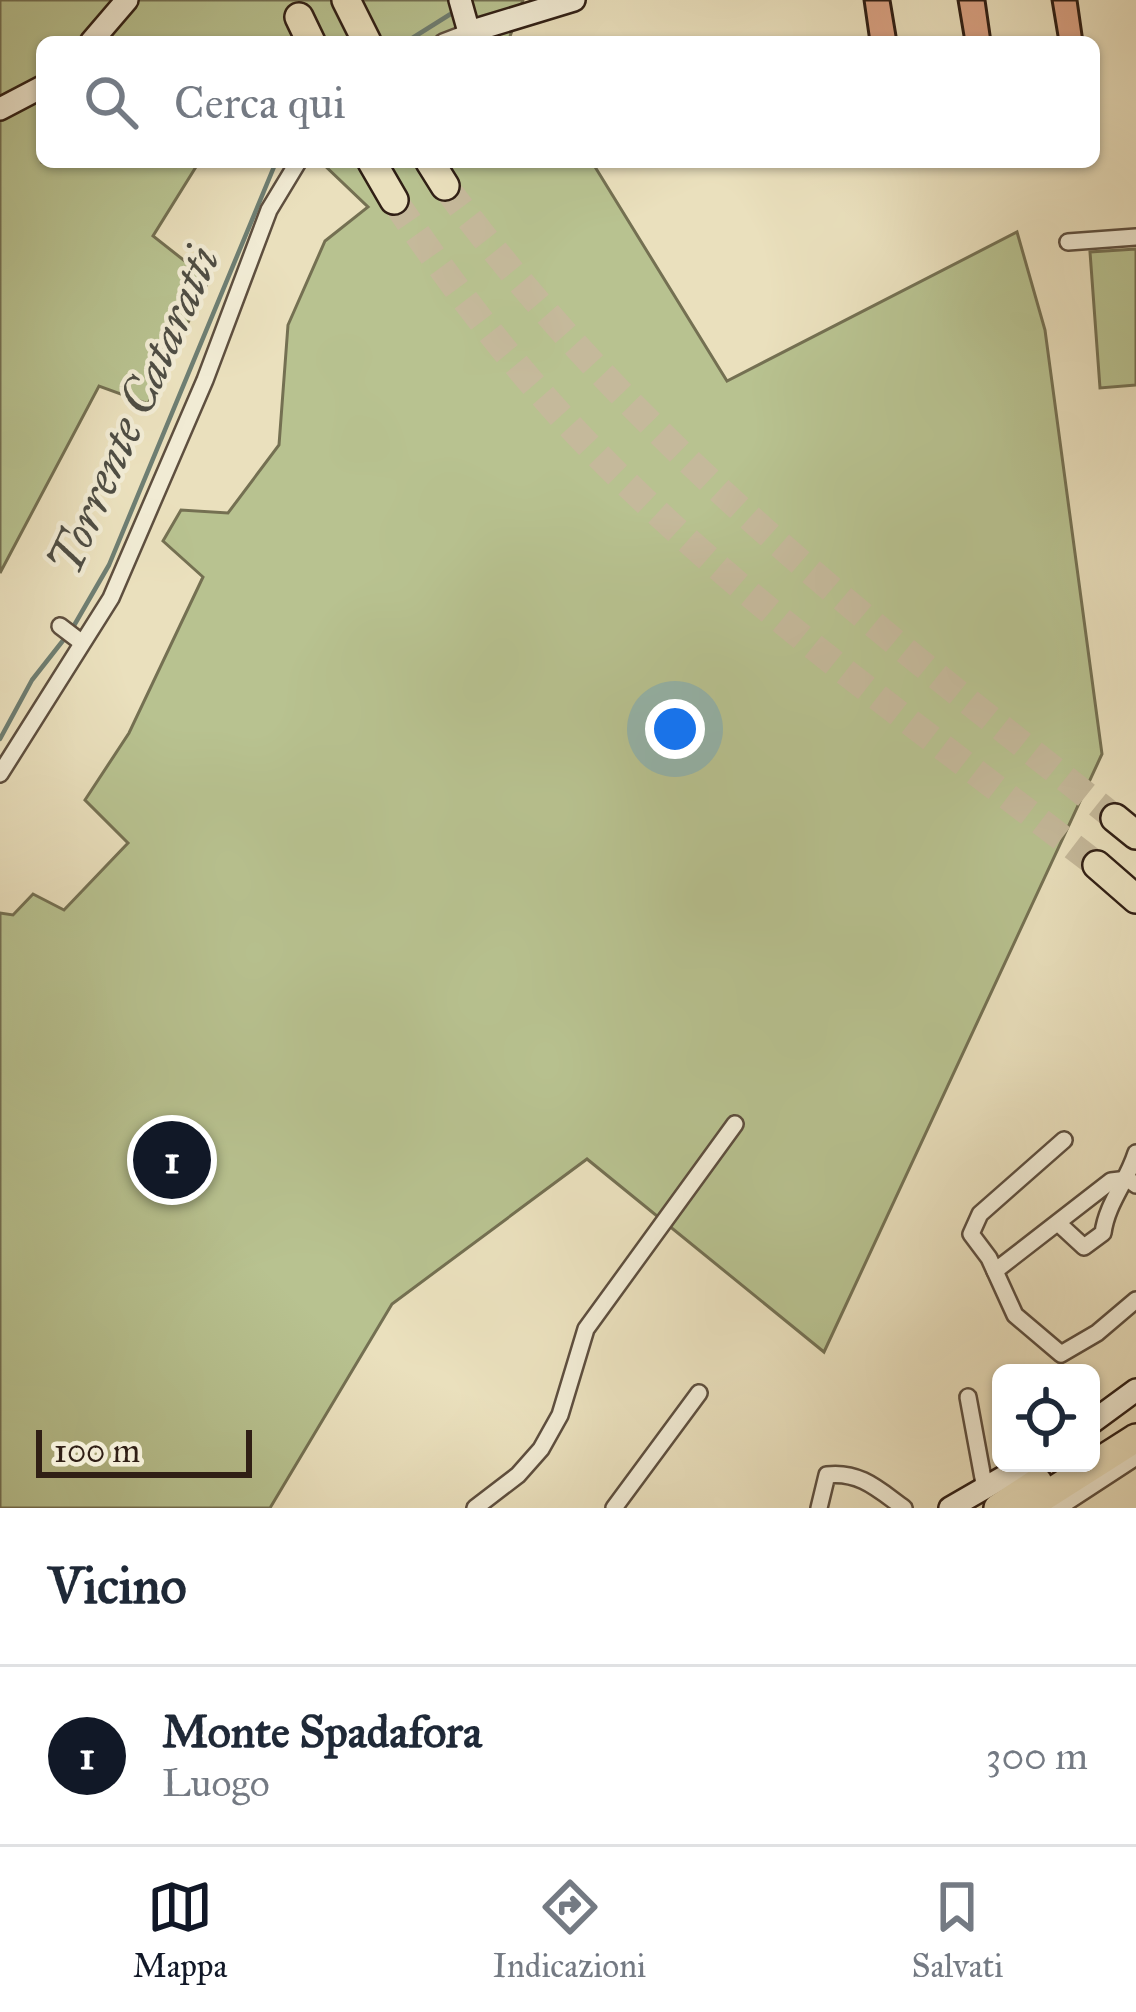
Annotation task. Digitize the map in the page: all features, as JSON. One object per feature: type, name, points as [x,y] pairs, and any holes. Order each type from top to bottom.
[{"type":"highway","points":[[346,0],[363,36]]},
{"type":"highway","points":[[375,168],[394,200]]},
{"type":"highway","points":[[1097,865],[1136,899]]},
{"type":"highway","points":[[1100,1441],[1136,1418]]},
{"type":"highway","points":[[1026,1508],[1136,1438]]},
{"type":"highway","points":[[992,1498],[1048,1472]]},
{"type":"street","points":[[96,36],[127,0]]},
{"type":"street","points":[[465,15],[574,0]]},
{"type":"street","points":[[0,110],[36,90]]},
{"type":"street","points":[[0,774],[111,598],[205,380],[269,210],[294,168]]},
{"type":"street","points":[[1068,242],[1136,237]]},
{"type":"street","points":[[60,626],[81,641]]},
{"type":"street","points":[[475,1508],[518,1475],[541,1449],[566,1399],[586,1329],[734,1124]]},
{"type":"street","points":[[1064,1140],[972,1226],[971,1234],[995,1270],[1015,1315],[1061,1354],[1097,1334],[1136,1300]]},
{"type":"street","points":[[1058,1223],[1084,1247],[1102,1233],[1106,1209],[1132,1182],[1136,1153]]},
{"type":"street","points":[[995,1270],[1111,1181],[1132,1182]]},
{"type":"street","points":[[1100,1416],[1136,1390]]},
{"type":"street","points":[[614,1508],[698,1393]]},
{"type":"street","points":[[968,1397],[992,1498]]},
{"type":"street","points":[[1058,1508],[1136,1457]]},
{"type":"street","points":[[951,1508],[992,1498],[1019,1472]]},
{"type":"street","points":[[819,1508],[827,1475],[858,1476],[904,1508]]},
{"type":"green space","points":[[0,0],[523,0],[510,36],[36,36],[36,168],[195,168],[153,236],[209,280],[148,404],[99,386],[0,573]]},
{"type":"green space","points":[[327,168],[596,168],[727,381],[1017,232],[1045,330],[1102,754],[824,1352],[587,1159],[392,1304],[270,1508],[0,1508],[0,913],[13,915],[33,894],[64,910],[128,843],[85,800],[129,733],[203,577],[163,541],[181,510],[228,513],[279,445],[288,325],[325,241],[368,207]]},
{"type":"green space","points":[[1136,249],[1136,385],[1100,388],[1090,252]]},
{"type":"building","points":[[864,0],[890,0],[896,36],[869,36]]},
{"type":"building","points":[[958,0],[985,0],[990,36],[964,36]]},
{"type":"building","points":[[1052,0],[1077,0],[1082,36],[1058,36]]},
{"type":"waterway","name":"Torrente Cataratti","points":[[416,36],[457,10]]},
{"type":"waterway","name":"Torrente Cataratti","points":[[72,629],[109,565],[274,168]]},
{"type":"waterway","name":"Torrente Cataratti","points":[[0,739],[32,680],[65,638]]},
{"type":"tunnel","points":[[445,186],[519,280],[676,448],[844,599],[1115,818]]},
{"type":"tunnel","points":[[394,200],[502,347],[624,481],[795,632],[1097,865]]},
{"type":"place","name":"Monte Spadafora","points":[[172,1160]]}]
